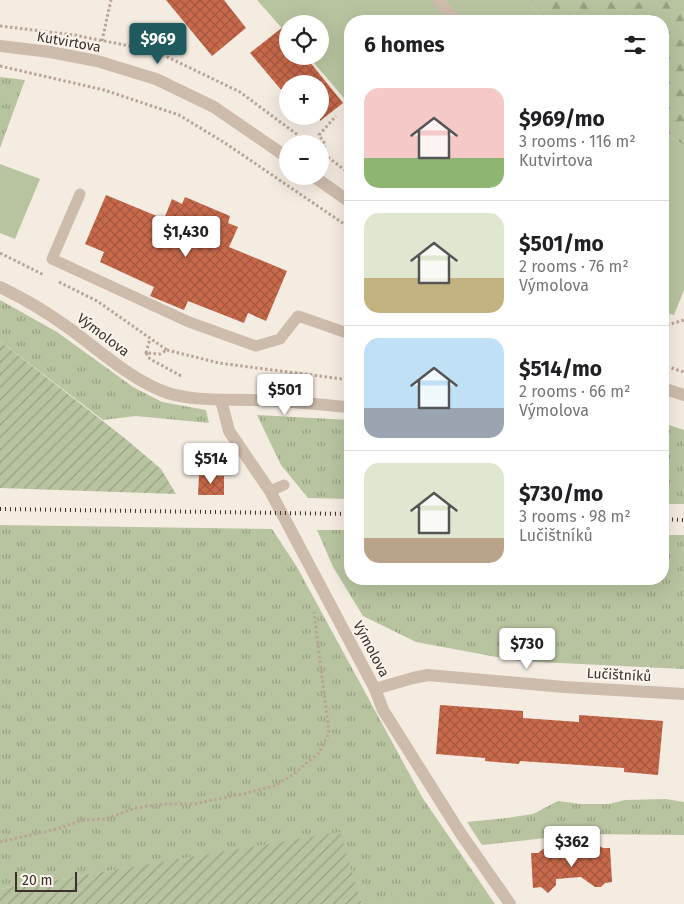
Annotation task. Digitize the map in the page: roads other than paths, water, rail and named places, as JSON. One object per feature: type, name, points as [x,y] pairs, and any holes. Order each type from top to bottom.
[{"type":"street","name":"Kutvirtova","points":[[0,46],[50,52],[97,61],[156,79],[214,107],[279,152]]},
{"type":"street","points":[[326,185],[344,198]]},
{"type":"street","name":"Výmolova","points":[[0,287],[66,325],[112,362],[161,391],[176,395],[222,400],[255,400],[344,407]]},
{"type":"street","points":[[669,390],[684,395]]},
{"type":"street","name":"Výmolova","points":[[222,400],[229,431],[270,491],[375,689],[383,710],[461,834],[510,904]]},
{"type":"street","name":"Lučištníků","points":[[375,689],[428,675],[564,687],[684,694]]},
{"type":"lane","points":[[438,0],[452,15]]},
{"type":"lane","points":[[80,194],[52,259],[188,322],[256,346],[280,339],[298,316],[344,332]]},
{"type":"lane","points":[[270,491],[284,485]]},
{"type":"railway","points":[[0,509],[344,514]]},
{"type":"railway","points":[[669,519],[684,520]]}]
